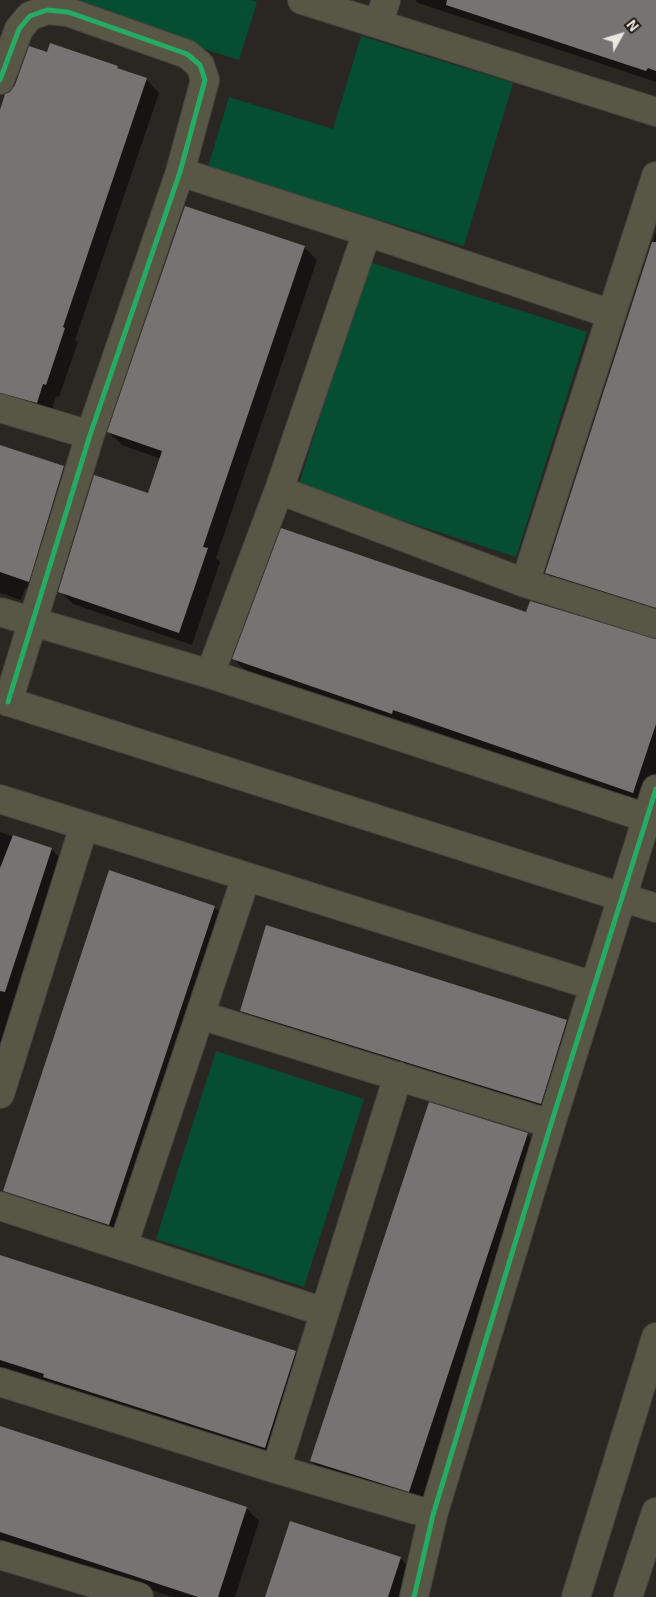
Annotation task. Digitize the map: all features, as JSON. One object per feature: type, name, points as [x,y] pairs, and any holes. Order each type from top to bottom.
[{"type":"street","points":[[302,0],[382,12],[656,112]]},
{"type":"street","points":[[0,80],[19,29],[30,16],[47,10],[68,12],[187,54],[200,65],[205,80],[180,172],[90,435],[32,622],[4,700],[656,908]]},
{"type":"street","points":[[180,172],[612,314]]},
{"type":"street","points":[[525,583],[656,176]]},
{"type":"street","points":[[210,674],[279,490],[367,232]]},
{"type":"street","points":[[0,408],[90,435]]},
{"type":"street","points":[[279,490],[525,583],[656,624]]},
{"type":"street","points":[[0,612],[210,674],[647,818]]},
{"type":"street","points":[[414,1597],[433,1515],[551,1124],[656,789]]},
{"type":"street","points":[[0,800],[594,986]]},
{"type":"street","points":[[0,1094],[84,826]]},
{"type":"street","points":[[123,1246],[246,877]]},
{"type":"street","points":[[200,1015],[551,1124]]},
{"type":"street","points":[[276,1469],[398,1076]]},
{"type":"street","points":[[0,1206],[324,1312]]},
{"type":"street","points":[[576,1597],[656,1337]]},
{"type":"street","points":[[0,1382],[276,1469],[433,1515]]},
{"type":"street","points":[[628,1597],[656,1512]]},
{"type":"street","points":[[0,1555],[139,1597]]},
{"type":"green space","points":[[50,0],[250,0],[257,2],[239,60]]},
{"type":"green space","points":[[361,36],[513,83],[464,246],[208,167],[229,97],[333,129]]},
{"type":"green space","points":[[369,262],[587,332],[516,557],[298,487]]},
{"type":"green space","points":[[216,1051],[364,1099],[304,1287],[156,1239]]},
{"type":"building","points":[[447,0],[656,0],[656,71],[648,68],[646,71],[446,5]]},
{"type":"building","points":[[50,43],[147,78],[63,327],[65,328],[46,385],[43,384],[37,403],[0,393],[0,110],[5,94],[10,92],[15,85],[29,46],[47,52]]},
{"type":"building","points":[[185,206],[305,246],[203,547],[208,548],[179,633],[58,592],[94,475],[148,493],[162,451],[107,432]]},
{"type":"building","points":[[652,242],[656,242],[656,608],[545,573]]},
{"type":"building","points":[[0,445],[64,466],[29,582],[0,572]]},
{"type":"building","points":[[281,528],[526,612],[530,601],[656,639],[656,724],[633,793],[393,710],[392,714],[232,659]]},
{"type":"building","points":[[13,835],[52,848],[5,992],[0,991],[0,868]]},
{"type":"building","points":[[109,870],[215,906],[109,1225],[3,1191]]},
{"type":"building","points":[[266,925],[567,1020],[541,1104],[240,1011]]},
{"type":"building","points":[[429,1102],[528,1133],[409,1492],[310,1461]]},
{"type":"building","points":[[0,1255],[296,1351],[265,1448],[43,1377],[44,1374],[0,1360]]},
{"type":"building","points":[[0,1426],[247,1507],[218,1597],[198,1597],[0,1532]]},
{"type":"building","points":[[290,1521],[401,1557],[388,1597],[265,1597]]},
{"type":"cycle path","points":[[0,80],[19,29],[30,16],[47,10],[68,12],[187,54],[200,65],[205,80],[180,172],[90,435],[8,702]]},
{"type":"cycle path","points":[[414,1597],[433,1515],[551,1124],[656,789]]}]
